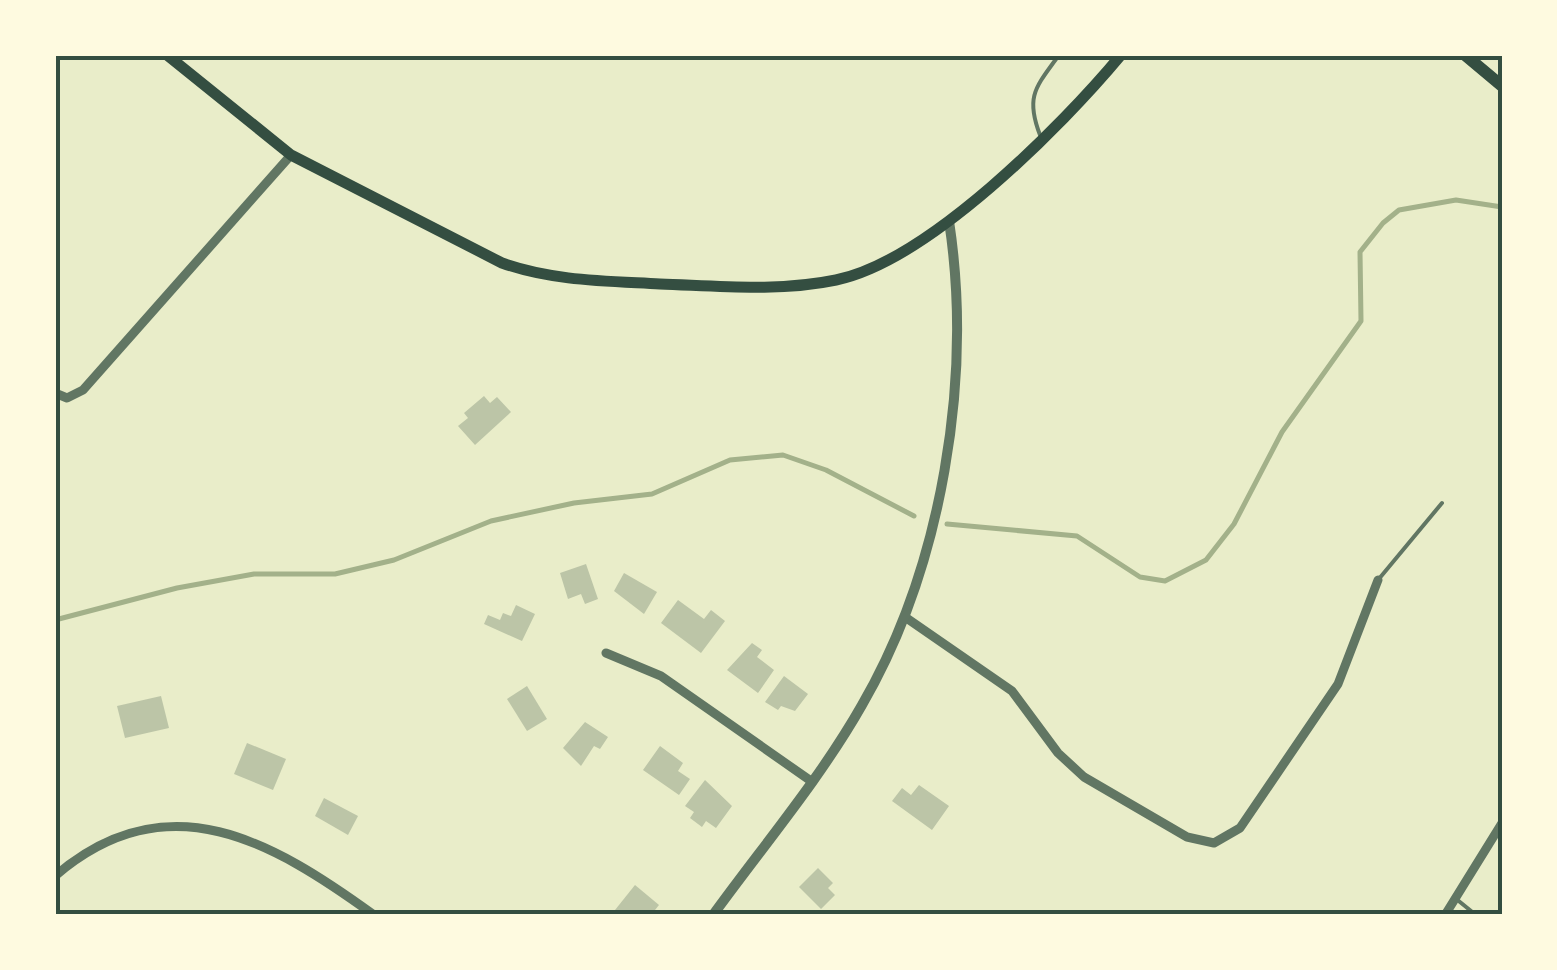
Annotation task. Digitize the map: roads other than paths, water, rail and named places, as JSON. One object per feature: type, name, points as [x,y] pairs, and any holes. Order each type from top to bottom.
[{"type":"main road","points":[[168,55],[290,156],[502,263],[536,274],[731,287],[800,286],[841,279],[904,251],[949,221],[1041,137],[1121,55]]},
{"type":"main road","points":[[1464,55],[1502,86]]},
{"type":"street","points":[[55,393],[67,398],[83,390],[290,156]]},
{"type":"street","points":[[713,915],[862,706],[905,617],[941,494],[950,417],[955,314],[949,221]]},
{"type":"street","points":[[905,617],[1012,691],[1058,753],[1084,777],[1187,836],[1214,843],[1240,828],[1338,684],[1378,580]]},
{"type":"street","points":[[606,653],[626,658],[661,676],[810,781]]},
{"type":"street","points":[[1444,915],[1502,823]]},
{"type":"street","points":[[55,876],[94,847],[126,834],[168,826],[206,828],[260,842],[295,860],[374,915]]},
{"type":"lane","points":[[1041,137],[1031,110],[1034,90],[1060,55]]},
{"type":"lane","points":[[1378,580],[1442,502]]},
{"type":"lane","points":[[1455,898],[1476,915]]},
{"type":"waterway","points":[[947,524],[1077,536],[1140,577],[1165,581],[1206,560],[1234,524],[1282,432],[1361,321],[1360,252],[1383,223],[1399,210],[1456,200],[1502,207]]},
{"type":"waterway","points":[[55,620],[177,588],[254,574],[335,574],[394,560],[491,521],[574,503],[652,494],[730,460],[783,455],[826,470],[914,516]]}]
